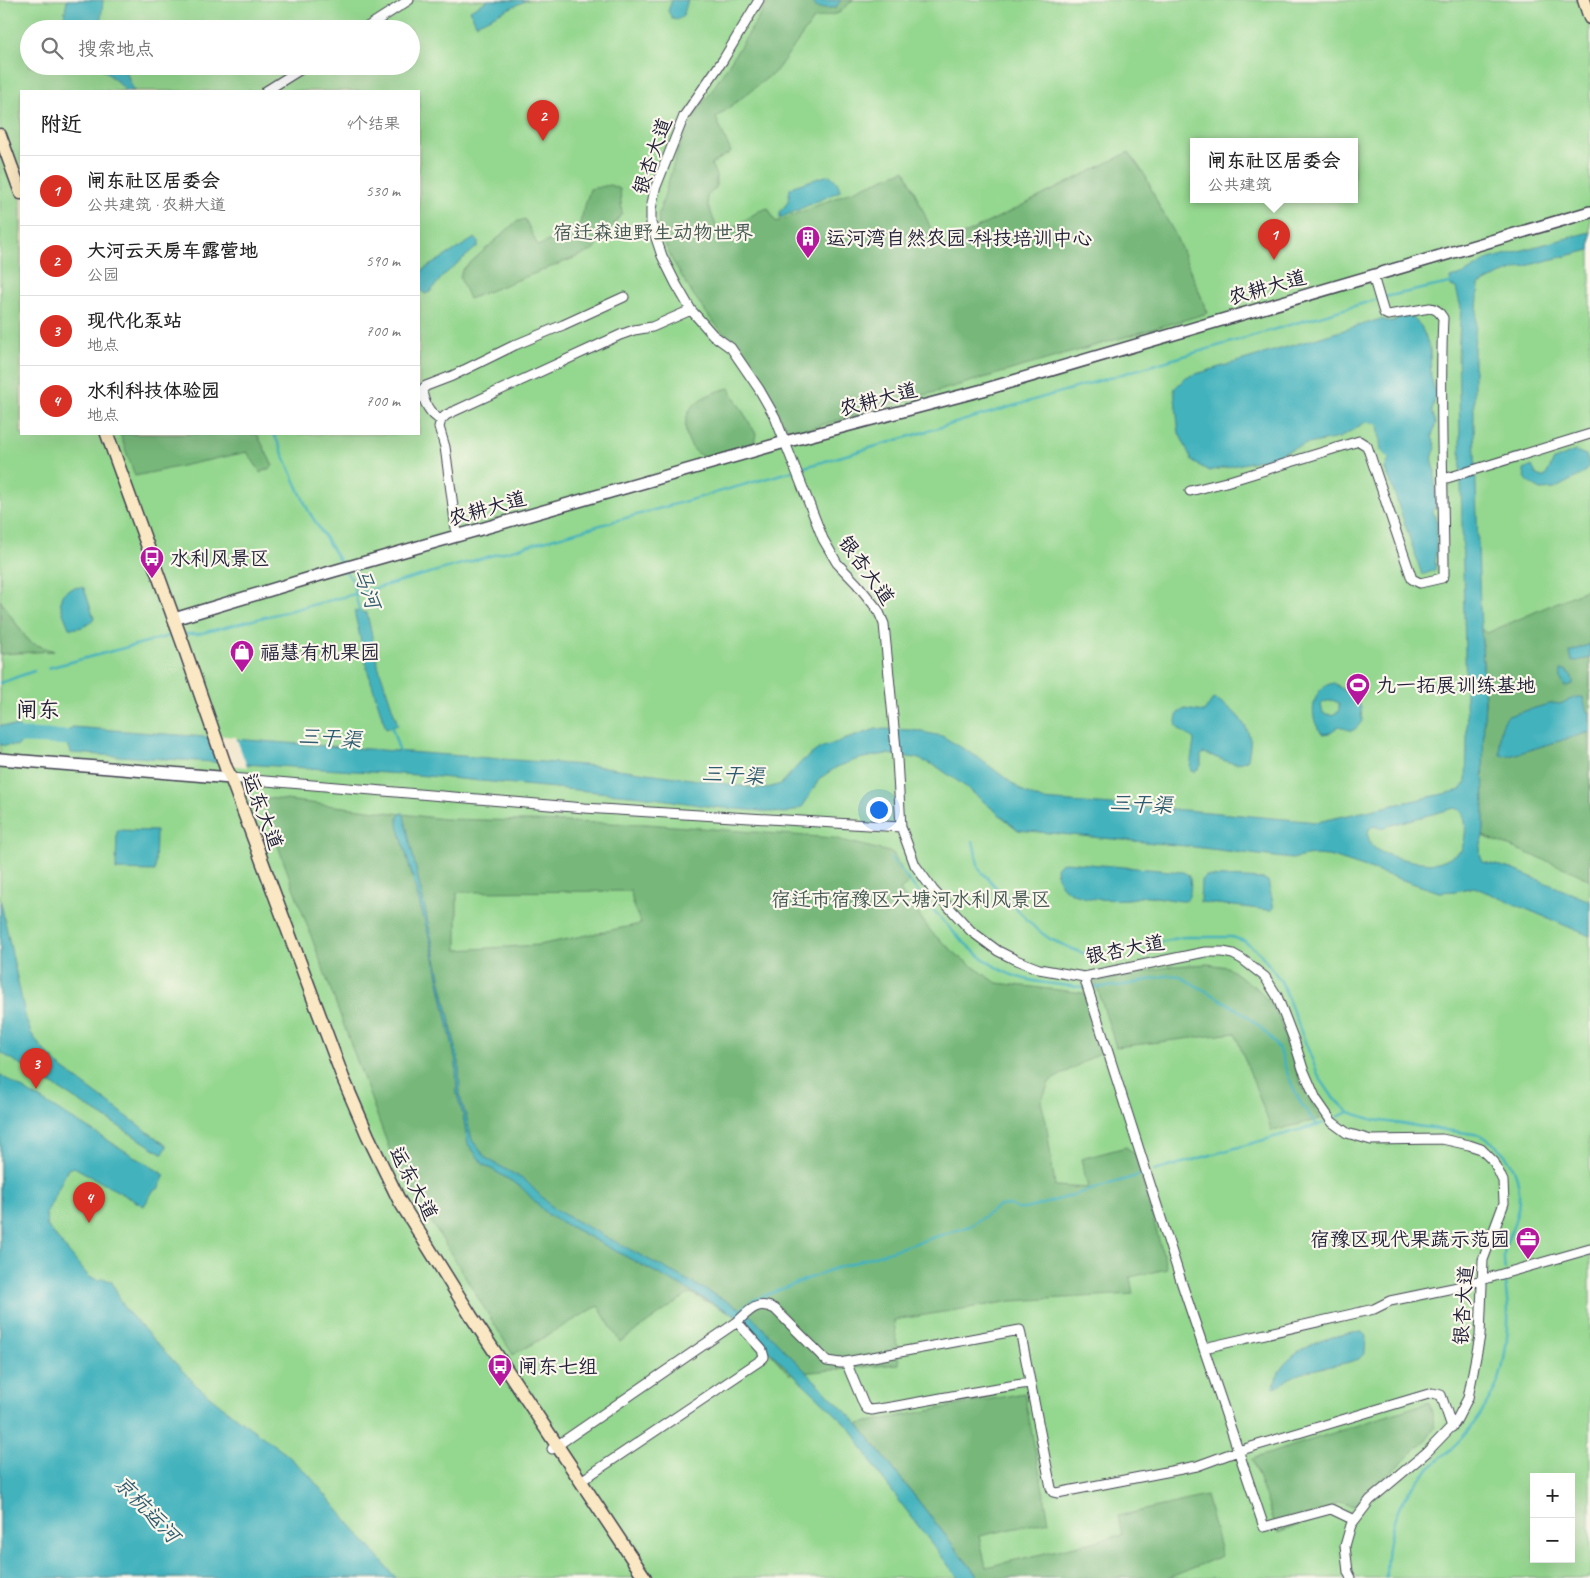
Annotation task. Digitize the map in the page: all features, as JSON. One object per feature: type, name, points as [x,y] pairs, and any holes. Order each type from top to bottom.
[{"type":"main road","points":[[1584,0],[1590,18]]},
{"type":"main road","points":[[0,135],[20,190]]},
{"type":"main road","name":"运东大道","points":[[107,435],[228,774],[343,1078],[368,1136],[399,1200],[470,1316],[639,1578]]},
{"type":"main road","name":"运东大道","points":[[554,1447],[581,1481],[645,1578]]},
{"type":"street","points":[[378,20],[409,0]]},
{"type":"street","name":"银杏大道","points":[[759,0],[724,60],[684,116],[655,189],[651,209],[651,223],[662,256],[691,310],[713,335],[731,348],[759,389],[775,417],[823,538],[837,563],[878,610],[884,624],[893,707],[901,827],[915,865],[933,890],[971,931],[998,951],[1039,969],[1084,977],[1205,952],[1233,954],[1265,977],[1277,996],[1306,1077],[1316,1099],[1332,1122],[1347,1134],[1372,1140],[1442,1139],[1456,1141],[1481,1149],[1494,1162],[1503,1181],[1504,1203],[1483,1260],[1484,1280],[1480,1336],[1468,1398],[1452,1427],[1427,1452],[1370,1500],[1354,1520],[1345,1546],[1348,1572],[1351,1578]]},
{"type":"street","points":[[268,90],[292,75]]},
{"type":"street","name":"农耕大道","points":[[174,619],[320,574],[785,442],[983,390],[1590,212]]},
{"type":"street","points":[[1190,491],[1226,482],[1359,441],[1367,446],[1412,579],[1420,583],[1438,580],[1444,575],[1447,478],[1440,370],[1443,318],[1439,312],[1430,308],[1388,315],[1384,314],[1373,276]]},
{"type":"street","points":[[441,420],[436,417],[422,398],[422,390],[426,386],[452,376],[515,344],[563,325],[624,297]]},
{"type":"street","points":[[457,536],[445,447],[439,427],[441,420],[446,415],[620,335],[652,327],[691,310]]},
{"type":"street","points":[[1447,478],[1590,434]]},
{"type":"street","points":[[0,759],[228,774],[584,808],[901,827]]},
{"type":"street","points":[[1084,977],[1264,1527],[1331,1509],[1354,1520]]},
{"type":"street","points":[[1204,1348],[1374,1309],[1390,1300],[1426,1294],[1484,1280],[1590,1250]]},
{"type":"street","points":[[554,1447],[737,1322],[753,1308],[767,1305],[775,1309],[827,1361],[840,1363],[1020,1330],[1053,1492],[1063,1492],[1197,1466],[1238,1451],[1432,1393],[1441,1395],[1452,1427]]},
{"type":"street","points":[[581,1481],[764,1357],[762,1350],[737,1322]]},
{"type":"street","points":[[846,1362],[864,1405],[867,1409],[872,1410],[983,1389],[1030,1383]]},
{"type":"green space","name":"宿迁市宿豫区六塘河水利风景区","points":[[0,0],[1590,0],[1590,1578],[0,1578]]},
{"type":"green space","points":[[770,0],[853,0],[839,13],[814,19],[776,71],[716,118],[731,152],[711,164],[716,176],[716,188],[707,196],[708,205],[720,236],[759,211],[768,208],[776,222],[905,170],[939,247],[1129,152],[1146,177],[1158,204],[1175,234],[1208,313],[790,434],[744,356],[710,318],[690,290],[672,260],[660,233],[658,216],[684,130],[711,92]]},
{"type":"green space","points":[[610,185],[620,189],[622,214],[592,251],[469,299],[460,278],[462,270],[516,222],[525,219],[538,246],[579,226],[590,189]]},
{"type":"green space","points":[[729,388],[756,434],[754,443],[704,457],[697,453],[688,440],[686,432],[687,415],[697,402]]},
{"type":"green space","points":[[120,435],[258,435],[273,466],[261,473],[247,452],[135,476]]},
{"type":"green space","points":[[1590,588],[1590,880],[1570,870],[1483,836],[1483,729],[1485,702],[1481,629],[1487,633]]},
{"type":"green space","points":[[0,600],[29,642],[54,651],[0,654]]},
{"type":"green space","points":[[260,797],[444,819],[647,824],[833,838],[893,853],[909,883],[900,890],[933,934],[961,958],[997,983],[1084,993],[1088,999],[1105,1050],[1050,1081],[1041,1102],[1046,1121],[1055,1186],[1088,1188],[1081,1159],[1126,1147],[1135,1154],[1167,1269],[1130,1277],[1133,1294],[1012,1301],[894,1320],[899,1364],[789,1374],[738,1317],[690,1293],[620,1342],[598,1306],[513,1355],[393,1159]],"holes":[[[631,891],[633,904],[641,924],[539,945],[457,950],[457,892]]]},
{"type":"green space","points":[[1208,964],[1227,967],[1259,990],[1270,1003],[1278,1016],[1301,1084],[1321,1119],[1272,1131],[1235,1033],[1116,1047],[1095,981],[1173,966]]},
{"type":"green space","points":[[1024,1393],[1049,1521],[979,1536],[986,1567],[1122,1535],[1118,1516],[1206,1496],[1222,1556],[1168,1578],[979,1578],[858,1424]]},
{"type":"green space","points":[[1430,1402],[1435,1428],[1424,1442],[1354,1506],[1339,1502],[1311,1520],[1278,1533],[1252,1459]]},
{"type":"water","points":[[67,0],[103,0],[101,20],[64,20]]},
{"type":"water","points":[[488,0],[527,0],[476,24],[470,10]]},
{"type":"water","points":[[672,0],[688,0],[683,16],[679,19],[672,18],[668,11]]},
{"type":"water","points":[[811,0],[841,0],[835,8],[817,8]]},
{"type":"water","points":[[109,75],[128,75],[134,90],[124,90]]},
{"type":"water","points":[[829,175],[839,186],[840,191],[780,218],[780,212],[788,202],[790,189],[793,186]]},
{"type":"water","points":[[1590,232],[1590,250],[1519,268],[1479,285],[1474,348],[1474,424],[1485,702],[1483,749],[1484,832],[1480,854],[1483,862],[1512,869],[1590,901],[1590,936],[1474,887],[1439,892],[1333,857],[1312,855],[1292,859],[1186,846],[1018,830],[966,787],[936,766],[916,758],[886,754],[858,759],[837,767],[820,778],[803,806],[794,811],[784,813],[713,807],[640,796],[417,775],[71,753],[67,744],[53,740],[53,733],[65,732],[72,727],[596,766],[764,789],[781,784],[802,761],[820,748],[876,729],[912,730],[942,736],[979,758],[1025,793],[1042,800],[1317,822],[1461,790],[1466,782],[1467,741],[1458,352],[1461,308],[1456,288],[1451,286],[1450,278],[1464,274],[1489,259]],"holes":[[[1455,808],[1460,810],[1465,820],[1464,840],[1461,851],[1440,861],[1431,863],[1396,857],[1376,849],[1369,840],[1369,829],[1373,826],[1380,828]]]},
{"type":"water","points":[[475,238],[478,241],[478,246],[444,275],[430,292],[425,294],[420,287],[420,271]]},
{"type":"water","points":[[1406,315],[1413,318],[1421,326],[1430,348],[1431,377],[1436,394],[1432,411],[1436,423],[1432,436],[1436,448],[1433,459],[1437,503],[1433,511],[1437,523],[1435,570],[1422,575],[1385,469],[1389,459],[1381,450],[1378,424],[1366,422],[1339,438],[1303,445],[1265,459],[1209,471],[1193,462],[1179,433],[1174,389],[1186,377],[1381,319],[1391,322]]},
{"type":"water","points":[[1575,451],[1586,455],[1589,464],[1586,471],[1554,489],[1541,490],[1531,484],[1525,477],[1524,470],[1532,466],[1536,474],[1545,477],[1554,460]]},
{"type":"water","points":[[80,587],[84,588],[94,618],[83,627],[69,628],[61,608],[61,597],[65,592]]},
{"type":"water","points":[[354,611],[367,613],[378,665],[398,725],[386,729],[368,672]]},
{"type":"water","points":[[1590,644],[1590,658],[1572,662],[1570,652]]},
{"type":"water","points":[[1561,670],[1565,670],[1570,674],[1573,684],[1565,687],[1561,679]]},
{"type":"water","points":[[1334,683],[1356,699],[1361,707],[1362,721],[1354,730],[1339,726],[1329,733],[1323,734],[1318,728],[1313,713],[1314,704],[1320,690],[1326,685]],"holes":[[[1332,700],[1339,703],[1339,712],[1331,715],[1323,713],[1321,705],[1324,702]]]},
{"type":"water","points":[[1576,697],[1583,697],[1587,712],[1590,712],[1590,732],[1509,756],[1500,755],[1501,729],[1508,716],[1552,703],[1560,704]]},
{"type":"water","points":[[1215,699],[1232,710],[1245,726],[1250,738],[1248,759],[1243,762],[1232,763],[1204,753],[1201,755],[1201,766],[1195,772],[1191,771],[1194,741],[1193,738],[1179,729],[1176,718],[1178,713],[1185,709],[1204,712],[1212,700]]},
{"type":"water","points":[[0,725],[19,727],[22,733],[27,735],[27,739],[18,746],[0,745]]},
{"type":"water","points":[[402,812],[459,1062],[460,1097],[472,1140],[486,1158],[526,1181],[554,1209],[747,1312],[858,1424],[979,1578],[958,1578],[881,1477],[851,1429],[745,1328],[735,1315],[548,1215],[521,1187],[483,1164],[468,1144],[457,1095],[456,1062],[431,944],[398,825],[398,817]]},
{"type":"water","points":[[117,830],[156,831],[155,871],[116,870]]},
{"type":"water","points":[[1065,862],[1183,872],[1190,879],[1190,893],[1185,901],[1147,896],[1131,899],[1094,899],[1083,897],[1064,888],[1058,879],[1056,868],[1059,864]]},
{"type":"water","points":[[1206,876],[1264,879],[1268,881],[1274,908],[1268,910],[1200,902],[1201,880]]},
{"type":"water","points":[[0,898],[26,1019],[31,1033],[41,1047],[63,1069],[167,1146],[163,1154],[0,1052]]},
{"type":"water","name":"京杭运河","points":[[0,1075],[165,1175],[158,1189],[153,1191],[144,1206],[74,1167],[68,1169],[46,1214],[47,1226],[89,1277],[100,1280],[103,1278],[112,1282],[125,1309],[197,1386],[285,1453],[308,1474],[396,1578],[0,1578]]},
{"type":"water","points":[[1362,1332],[1366,1336],[1365,1353],[1359,1359],[1298,1374],[1278,1387],[1273,1388],[1281,1368],[1299,1352],[1330,1338]]},
{"type":"pier","points":[[213,735],[236,737],[247,767],[224,765]]},
{"type":"waterway","points":[[798,469],[1385,297],[1454,282]]},
{"type":"waterway","name":"马河","points":[[274,435],[308,510],[342,565]]},
{"type":"waterway","points":[[185,634],[198,634],[355,594],[793,471]]},
{"type":"waterway","name":"马河","points":[[346,572],[352,580],[360,614]]},
{"type":"waterway","points":[[48,668],[173,635]]},
{"type":"waterway","points":[[0,683],[34,671]]},
{"type":"waterway","name":"马河","points":[[391,725],[400,753]]},
{"type":"waterway","name":"三干渠","points":[[0,735],[73,738]]},
{"type":"waterway","points":[[973,841],[979,869],[1035,928],[1050,939],[1082,953],[1105,954],[1183,937],[1232,937],[1244,941],[1259,952],[1281,981],[1319,1077],[1332,1096],[1349,1112],[1374,1120],[1481,1135],[1493,1143],[1510,1161],[1518,1183],[1519,1195],[1515,1221],[1504,1251],[1505,1270]]},
{"type":"waterway","points":[[891,858],[932,909],[982,958],[1018,977],[1057,985],[1082,987]]},
{"type":"waterway","points":[[1095,987],[1120,986],[1162,977],[1179,976],[1244,1014],[1256,1023],[1276,1045],[1295,1092],[1305,1110],[1318,1126]]},
{"type":"waterway","points":[[1338,1117],[1348,1112]]},
{"type":"waterway","points":[[1154,1171],[1324,1123]]},
{"type":"waterway","points":[[741,1309],[754,1300],[830,1270],[970,1226],[999,1206],[1010,1205],[1017,1209],[1024,1209],[1140,1175]]},
{"type":"waterway","points":[[1386,1578],[1392,1526],[1405,1497],[1422,1476],[1468,1431],[1485,1407],[1498,1382],[1504,1359],[1508,1329],[1505,1276]]},
{"type":"place","name":"大河云天房车露营地","points":[[543,141]]},
{"type":"place","name":"运河湾自然农园-科技培训中心","points":[[808,259]]},
{"type":"place","name":"闸东社区居委会","points":[[1274,260]]},
{"type":"place","name":"水利风景区","points":[[152,579]]},
{"type":"place","name":"福慧有机果园","points":[[242,673]]},
{"type":"place","name":"九一拓展训练基地","points":[[1358,706]]},
{"type":"place","name":"现代化泵站","points":[[36,1089]]},
{"type":"place","name":"水利科技体验园","points":[[89,1223]]},
{"type":"place","name":"宿豫区现代果蔬示范园","points":[[1528,1260]]},
{"type":"place","name":"闸东七组","points":[[500,1387]]},
{"type":"district","name":"闸东","points":[[38,709]]},
{"type":"park label","name":"宿迁森迪野生动物世界","points":[[653,232]]}]
